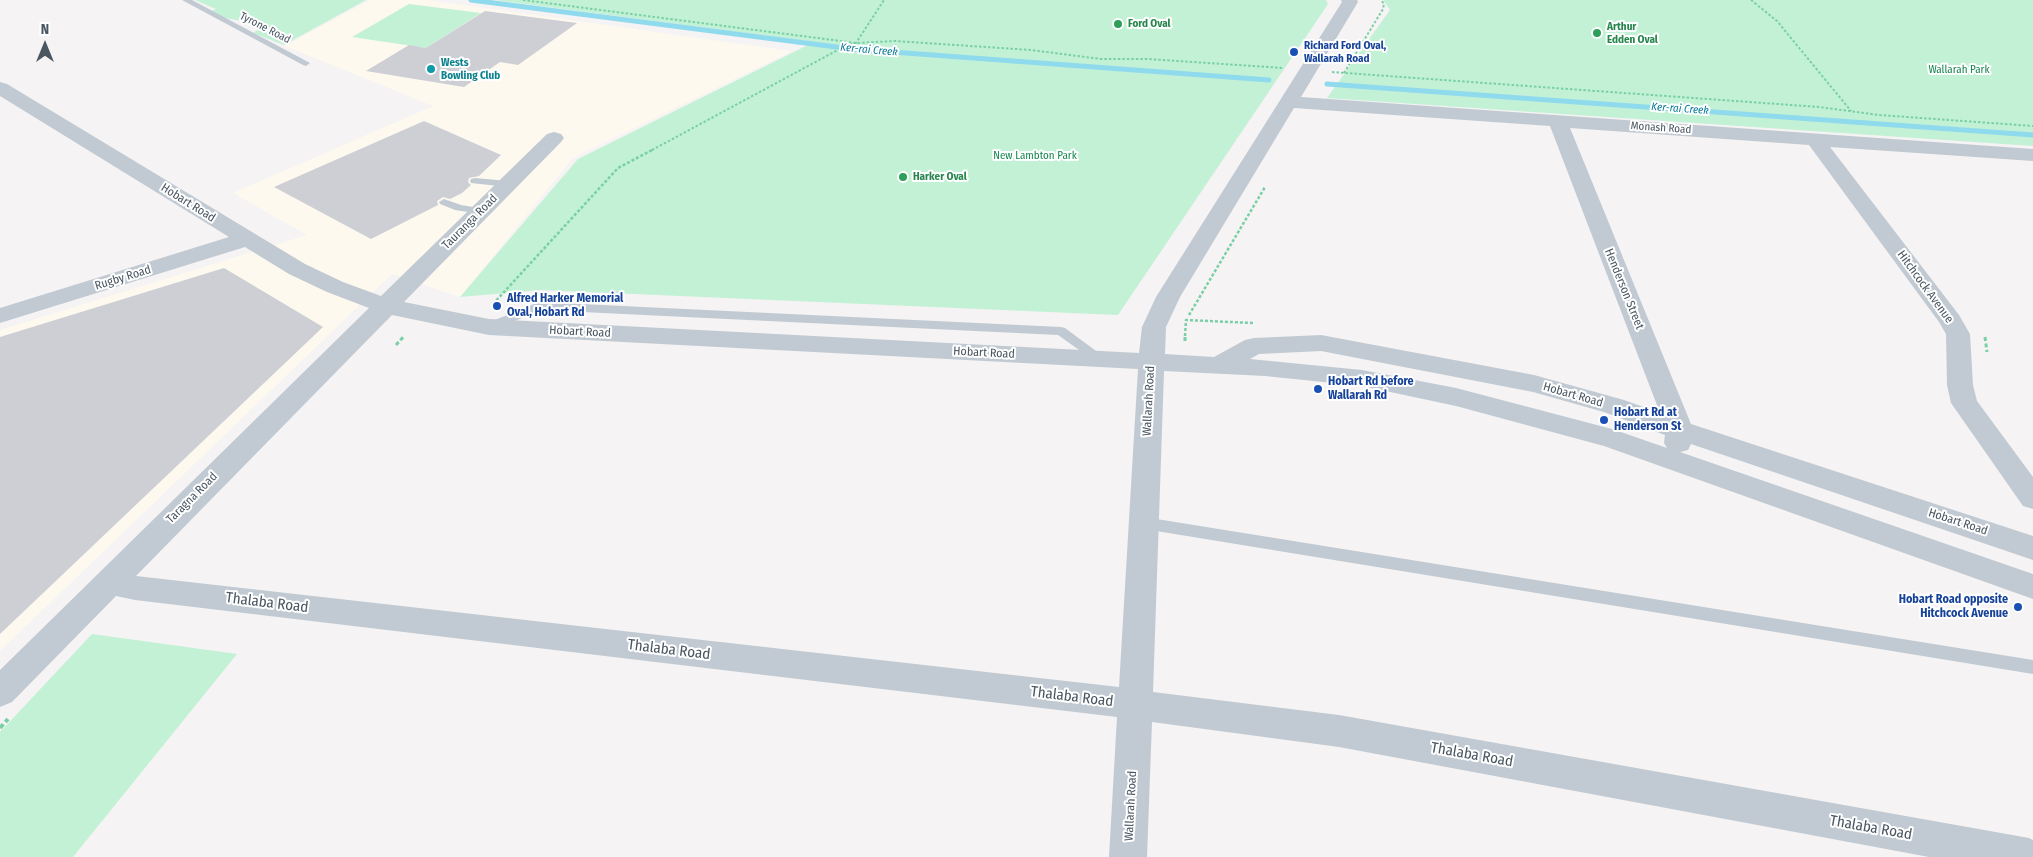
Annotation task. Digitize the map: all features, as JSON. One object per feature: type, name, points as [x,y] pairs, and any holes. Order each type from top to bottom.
[{"type":"street","name":"Wallarah Road","points":[[1128,857],[1154,328],[1163,305],[1350,2],[1349,0]]},
{"type":"street","name":"Hobart Road","points":[[0,88],[297,269],[335,287],[385,306],[491,316],[1100,359],[1317,372],[1456,397],[1552,421],[1676,460],[2033,587]]},
{"type":"street","name":"Monash Road","points":[[1289,102],[2033,155]]},
{"type":"street","name":"Henderson Street","points":[[1557,120],[1680,430],[1676,460]]},
{"type":"street","name":"Tauranga Road","points":[[385,306],[554,138]]},
{"type":"street","name":"Hitchcock Avenue","points":[[1815,140],[1950,320],[1958,334],[1960,385],[1964,403],[2033,498]]},
{"type":"street","name":"Rugby Road","points":[[0,316],[246,239]]},
{"type":"street","name":"Taragna Road","points":[[0,692],[385,306]]},
{"type":"street","name":"Hobart Road","points":[[1219,365],[1254,346],[1321,343],[1534,384],[1614,406],[1680,430],[2033,548]]},
{"type":"street","name":"Thalaba Road","points":[[108,582],[135,588],[1136,705],[1338,731],[2029,857]]},
{"type":"lane","name":"Tyrone Road","points":[[186,0],[306,63]]},
{"type":"lane","points":[[475,181],[508,184]]},
{"type":"lane","points":[[444,202],[459,208],[481,211]]},
{"type":"lane","points":[[1144,523],[2033,668]]},
{"type":"path","points":[[523,0],[856,43]]},
{"type":"path","points":[[856,43],[884,0]]},
{"type":"path","points":[[1344,73],[1383,9],[1384,4],[1381,0]]},
{"type":"path","points":[[1751,0],[1777,21],[1851,112]]},
{"type":"path","points":[[491,316],[618,168],[847,45],[856,43],[895,41],[1031,50],[1101,59],[1166,60],[1308,70],[1819,107],[1851,112],[2033,126]]},
{"type":"path","points":[[1186,320],[1266,186]]},
{"type":"path","points":[[396,345],[404,336]]},
{"type":"shaded area","points":[[370,0],[428,0],[792,51],[573,158],[460,297],[392,274],[0,651],[0,330],[307,235],[233,193],[433,106],[285,46]]},
{"type":"green space","points":[[195,0],[366,0],[284,45],[253,33],[266,25],[213,16],[207,13],[216,9]]},
{"type":"green space","name":"New Lambton Park","points":[[495,0],[1326,0],[1328,4],[1118,315],[541,290],[460,297],[578,159],[814,42]]},
{"type":"green space","name":"Wallarah Park","points":[[1383,0],[2033,0],[2033,146],[1327,98],[1390,10]]},
{"type":"green space","points":[[409,4],[481,13],[426,48],[352,37]]},
{"type":"green space","points":[[92,634],[237,654],[73,857],[0,857],[0,732]]},
{"type":"building","points":[[485,11],[577,23],[518,65],[500,62],[464,87],[366,71],[409,45],[426,48]]},
{"type":"building","points":[[424,121],[501,155],[479,176],[469,178],[468,182],[471,185],[462,193],[450,199],[443,197],[437,201],[438,205],[371,239],[274,187]]},
{"type":"building","points":[[224,268],[323,327],[0,634],[0,337]]},
{"type":"waterway","name":"Ker-rai Creek","points":[[471,0],[852,49],[1269,80]]},
{"type":"waterway","name":"Ker-rai Creek","points":[[1327,84],[2033,135]]},
{"type":"place","name":"Ford Oval","points":[[1118,24]]},
{"type":"place","name":"Arthur Edden Oval","points":[[1597,33]]},
{"type":"place","name":"Richard Ford Oval, Wallarah Road","points":[[1294,52]]},
{"type":"place","name":"Wests Bowling Club","points":[[431,69]]},
{"type":"place","name":"Harker Oval","points":[[903,177]]},
{"type":"place","name":"Alfred Harker Memorial Oval, Hobart Rd","points":[[497,306]]},
{"type":"place","name":"Hobart Rd before Wallarah Rd","points":[[1318,389]]},
{"type":"place","name":"Hobart Rd at Henderson St","points":[[1604,420]]},
{"type":"place","name":"Hobart Road opposite Hitchcock Avenue","points":[[2018,607]]}]
